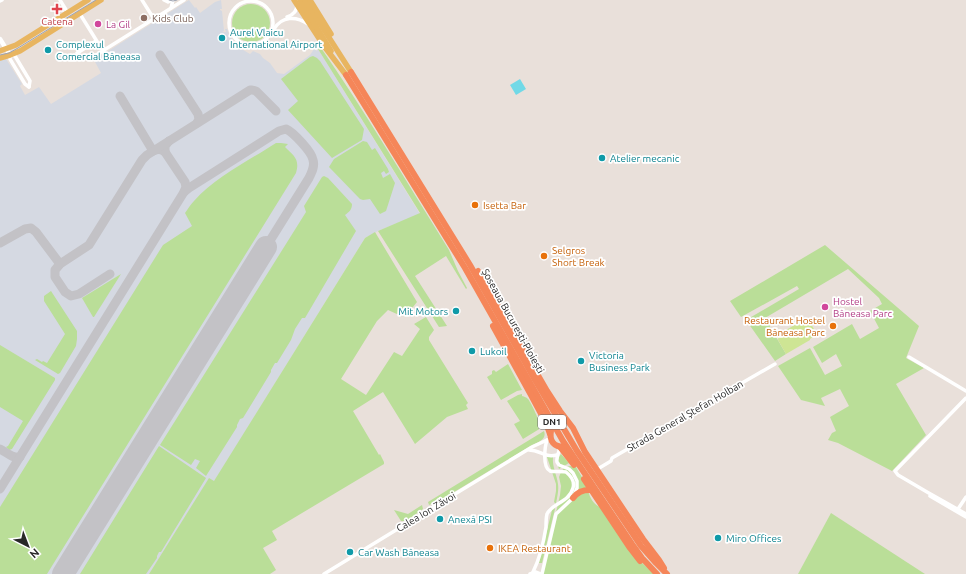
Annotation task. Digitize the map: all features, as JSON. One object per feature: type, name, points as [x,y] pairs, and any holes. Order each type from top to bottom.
[{"type":"highway","name":"Șoseaua București-Ploiești","points":[[348,73],[467,266],[563,441],[632,544],[653,565],[668,574]]},
{"type":"highway","name":"DN1","points":[[456,248],[472,261],[547,391],[560,412],[574,430],[596,470],[668,574]]},
{"type":"highway","name":"DN1","points":[[456,248],[461,268],[531,394],[546,423],[549,437],[573,464],[630,548],[646,568],[654,574]]},
{"type":"highway","name":"DN1","points":[[549,437],[553,427],[558,424],[565,423],[570,425]]},
{"type":"highway","name":"DN1","points":[[560,450],[571,444],[574,440],[575,434]]},
{"type":"highway","points":[[573,498],[582,490],[590,490]]},
{"type":"highway","name":"Șoseaua București-Ploiești","points":[[653,565],[657,574]]},
{"type":"main road","points":[[0,51],[16,45],[88,0]]},
{"type":"main road","points":[[0,58],[20,51],[101,0]]},
{"type":"main road","name":"Șoseaua București-Ploiești","points":[[305,0],[348,73]]},
{"type":"main road","name":"Șoseaua București-Ploiești","points":[[310,0],[338,45],[348,73]]},
{"type":"main road","name":"Șoseaua București-Ploiești","points":[[297,1],[348,73]]},
{"type":"main road","name":"Șoseaua București-Ploiești","points":[[297,1],[324,46],[348,73]]},
{"type":"street","points":[[60,0],[68,12]]},
{"type":"street","points":[[142,0],[154,19]]},
{"type":"street","points":[[164,0],[168,2],[173,0]]},
{"type":"street","points":[[170,9],[173,0]]},
{"type":"street","points":[[96,41],[79,52],[78,56],[82,58],[93,57],[184,0]]},
{"type":"street","points":[[276,23],[265,6],[252,1],[245,2],[237,6],[230,19],[229,27],[236,40],[242,44],[260,44],[266,40],[276,23],[290,17],[296,11],[297,1]]},
{"type":"street","points":[[80,14],[103,51]]},
{"type":"street","points":[[290,17],[310,24]]},
{"type":"street","points":[[0,39],[25,84],[29,87],[30,81],[15,56],[10,55]]},
{"type":"street","points":[[909,357],[966,391]]},
{"type":"street","name":"Strada General Ștefan Holban","points":[[596,470],[611,461],[612,458],[775,364]]},
{"type":"street","points":[[966,398],[895,471],[904,478],[966,514]]},
{"type":"street","points":[[532,573],[537,564],[546,528],[547,515],[552,508],[568,497],[573,486],[572,479],[566,472],[549,470],[544,455],[549,437]]},
{"type":"street","name":"Calea Ion Zăvoi","points":[[324,574],[549,437]]},
{"type":"street","points":[[528,450],[550,456],[560,450]]},
{"type":"street","points":[[532,573],[537,572],[542,574],[556,514],[573,498],[577,488],[576,479],[573,473],[559,465],[557,462],[560,450]]},
{"type":"street","points":[[930,496],[966,517]]},
{"type":"street","points":[[958,509],[966,497]]},
{"type":"shaded area","points":[[189,0],[200,13],[215,2],[221,0],[222,9],[220,10],[222,11],[224,31],[222,32],[226,32],[225,29],[227,29],[230,37],[236,43],[232,43],[231,46],[233,44],[250,54],[253,51],[260,54],[270,63],[277,73],[284,74],[310,55],[314,49],[317,51],[318,49],[420,214],[378,231],[365,238],[214,482],[209,479],[149,574],[0,574],[0,60],[6,59],[22,84],[20,86],[25,95],[39,87],[51,104],[101,73],[94,60]]},
{"type":"green space","points":[[247,4],[255,4],[262,7],[267,12],[270,23],[267,34],[262,39],[255,42],[247,42],[240,39],[235,34],[232,27],[232,19],[235,12],[240,7]]},
{"type":"green space","points":[[319,45],[369,121],[449,250],[467,288],[466,289],[446,256],[415,276],[447,326],[439,327],[378,231],[420,213],[318,49]]},
{"type":"green space","points":[[313,56],[320,61],[364,129],[362,140],[332,158],[288,110],[298,101],[281,79]]},
{"type":"green space","points":[[363,141],[367,142],[372,150],[375,148],[388,169],[389,172],[386,174],[384,171],[381,173],[383,178],[390,174],[395,183],[386,211],[380,214],[370,199],[360,199],[329,167],[334,159]]},
{"type":"green space","points":[[276,143],[288,144],[285,147],[297,161],[296,173],[47,574],[0,574],[0,507],[163,245],[192,226],[185,213],[202,192],[233,169]]},
{"type":"green space","points":[[324,176],[328,178],[352,204],[351,209],[345,215],[356,231],[305,318],[302,318],[295,329],[291,340],[277,363],[275,363],[243,418],[240,419],[237,427],[206,476],[196,468],[200,461],[195,459],[191,465],[160,445],[306,212],[304,206]]},
{"type":"green space","points":[[375,232],[417,302],[413,307],[399,315],[388,310],[377,321],[341,379],[366,395],[394,352],[402,356],[420,329],[414,324],[426,317],[434,330],[429,337],[429,340],[468,403],[466,405],[468,409],[447,417],[415,444],[383,392],[353,411],[379,455],[380,454],[384,464],[272,531],[277,540],[263,548],[276,570],[270,574],[149,574],[209,478],[214,481],[365,238]]},
{"type":"green space","points":[[825,245],[919,326],[906,358],[924,368],[896,384],[926,435],[892,471],[838,443],[828,440],[832,433],[836,431],[830,417],[849,406],[840,389],[821,398],[825,406],[801,400],[778,366],[810,348],[825,375],[842,366],[836,354],[822,363],[813,347],[852,324],[860,339],[879,328],[870,311],[882,304],[879,298],[848,269],[765,318],[786,354],[775,361],[746,320],[799,289],[797,286],[741,317],[730,301]]},
{"type":"green space","points":[[121,274],[94,317],[93,317],[82,298]]},
{"type":"green space","points":[[51,291],[77,331],[76,346],[58,374],[35,360],[37,359],[47,363],[65,334],[44,301],[44,296]]},
{"type":"green space","points":[[808,319],[817,334],[810,340],[786,354],[778,340],[779,334],[800,322],[801,324]]},
{"type":"green space","points":[[0,345],[55,378],[12,449],[9,450],[6,447],[23,421],[0,407]]},
{"type":"green space","points":[[508,364],[522,390],[517,391],[501,400],[487,377],[492,374],[492,371],[494,370],[496,372]]},
{"type":"green space","points":[[522,394],[522,396],[527,398],[532,405],[541,428],[523,439],[514,424],[520,421],[507,401]]},
{"type":"green space","points":[[544,431],[545,434],[540,441],[441,500],[429,505],[428,502]]},
{"type":"green space","points":[[159,446],[206,478],[161,552],[159,552],[157,558],[146,574],[80,574]]},
{"type":"green space","points":[[561,454],[569,463],[559,469],[558,462]]},
{"type":"green space","points":[[547,457],[553,457],[558,487],[556,504],[554,502],[556,484]]},
{"type":"green space","points":[[570,466],[576,467],[592,500],[595,504],[603,508],[641,562],[654,574],[542,574],[560,495],[561,486],[559,477],[564,468]]},
{"type":"green space","points":[[422,505],[423,509],[406,521],[401,521],[394,510],[408,514]]},
{"type":"green space","points":[[553,506],[555,509],[542,563],[539,563]]},
{"type":"green space","points":[[831,513],[925,574],[798,574]]},
{"type":"water","points":[[520,79],[526,89],[516,95],[510,85]]},
{"type":"taxiway","points":[[160,55],[198,114],[199,119],[197,123]]},
{"type":"taxiway","points":[[110,274],[79,294],[71,296],[65,292],[55,277],[55,270],[60,264],[89,245],[142,160],[147,155],[250,90],[256,91],[276,111]]},
{"type":"taxiway","points":[[120,96],[153,151],[162,150],[165,152],[165,146],[169,141]]},
{"type":"taxiway","points":[[0,489],[184,192],[279,131],[286,129],[306,147],[314,162],[309,178],[266,247]]},
{"type":"taxiway","points":[[165,152],[185,182],[186,187],[184,192]]},
{"type":"taxiway","points":[[0,243],[25,229],[31,228],[36,232],[60,264]]},
{"type":"taxiway","points":[[0,449],[12,456],[20,457]]},
{"type":"runway","points":[[63,574],[266,247]]},
{"type":"tram line","points":[[0,55],[9,53],[18,48],[96,0]]},
{"type":"tram line","points":[[169,0],[177,0]]},
{"type":"place","name":"Catena","points":[[57,9]]},
{"type":"place","name":"Kids Club","points":[[144,18]]},
{"type":"place","name":"La Gil","points":[[98,24]]},
{"type":"place","name":"Aurel Vlaicu International Airport","points":[[222,38]]},
{"type":"place","name":"Complexul Comercial Băneasa","points":[[48,50]]},
{"type":"place","name":"Atelier mecanic","points":[[602,158]]},
{"type":"place","name":"Isetta Bar","points":[[475,205]]},
{"type":"place","name":"Selgros Short Break","points":[[544,256]]},
{"type":"place","name":"Hostel Băneasa Parc","points":[[825,307]]},
{"type":"place","name":"Mit Motors","points":[[456,311]]},
{"type":"place","name":"Restaurant Hostel Băneasa Parc","points":[[833,326]]},
{"type":"place","name":"Lukoil","points":[[472,351]]},
{"type":"place","name":"Victoria Business Park","points":[[581,361]]},
{"type":"place","name":"Anexă PSI","points":[[440,519]]},
{"type":"place","name":"Miro Offices","points":[[718,538]]},
{"type":"place","name":"IKEA Restaurant","points":[[490,548]]},
{"type":"place","name":"Car Wash Băneasa","points":[[350,552]]}]
